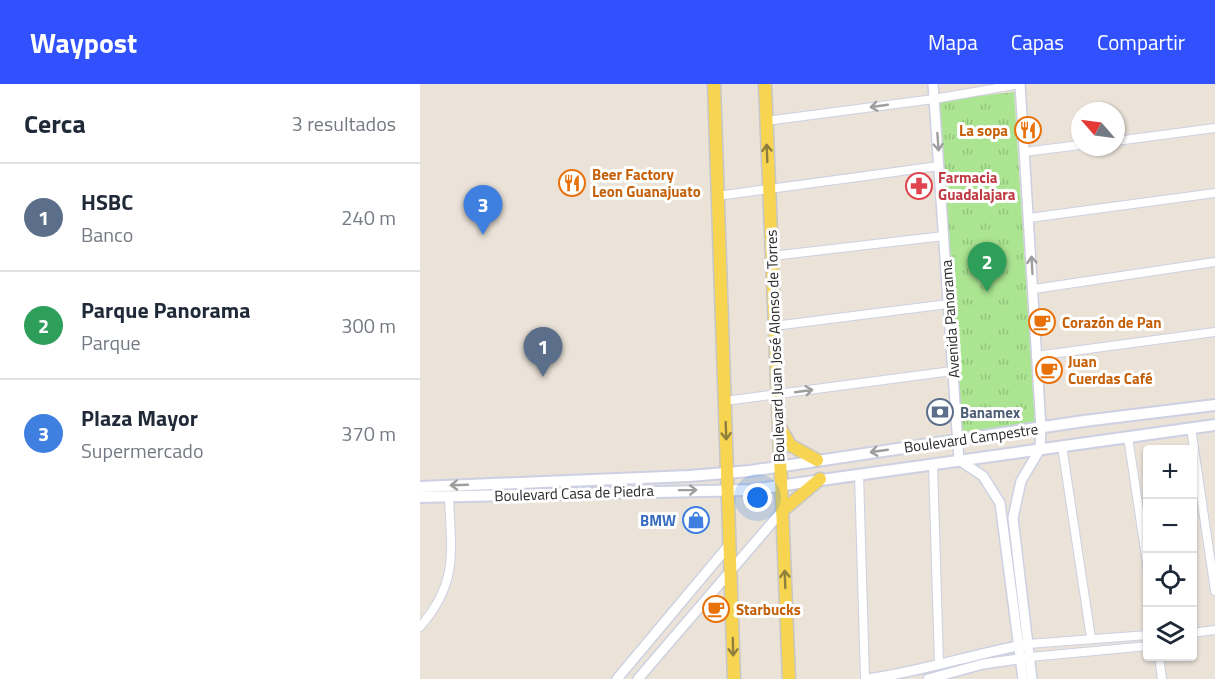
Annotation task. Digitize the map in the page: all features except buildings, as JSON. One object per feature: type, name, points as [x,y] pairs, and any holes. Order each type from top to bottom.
[{"type":"main road","points":[[714,84],[734,679]]},
{"type":"main road","name":"Boulevard Juan José Alonso de Torres","points":[[765,84],[789,679]]},
{"type":"main road","name":"Boulevard Campestre","points":[[727,473],[1215,405]]},
{"type":"main road","points":[[778,422],[790,446],[823,459],[825,479],[782,511]]},
{"type":"main road","name":"Boulevard Campestre","points":[[728,490],[750,490],[1215,424]]},
{"type":"main road","name":"Boulevard Casa de Piedra","points":[[420,497],[727,473]]},
{"type":"main road","name":"Boulevard Casa de Piedra","points":[[420,487],[728,490]]},
{"type":"street","name":"Avenida Panorama","points":[[933,84],[958,460]]},
{"type":"street","points":[[766,122],[934,99],[1020,84],[1041,429],[1040,449],[1021,481],[1013,518],[1024,658],[1023,679]]},
{"type":"street","points":[[1125,140],[1215,128]]},
{"type":"street","points":[[1024,152],[1071,146]]},
{"type":"street","points":[[717,196],[769,191],[939,166]]},
{"type":"street","points":[[1029,218],[1215,193]]},
{"type":"street","points":[[772,256],[944,236]]},
{"type":"street","points":[[1034,289],[1215,262]]},
{"type":"street","points":[[774,326],[948,304]]},
{"type":"street","points":[[1036,356],[1215,332]]},
{"type":"street","points":[[725,401],[952,371]]},
{"type":"street","points":[[1191,428],[1215,591]]},
{"type":"street","points":[[1128,437],[1145,553]]},
{"type":"street","points":[[1062,446],[1091,638]]},
{"type":"street","points":[[958,460],[983,476],[1000,503],[1023,645]]},
{"type":"street","points":[[933,464],[939,664]]},
{"type":"street","points":[[859,474],[866,679],[903,676],[968,655],[1023,645],[1143,635]]},
{"type":"street","points":[[420,627],[441,599],[450,575],[449,496]]},
{"type":"street","points":[[638,679],[782,511]]},
{"type":"street","points":[[617,679],[730,544]]},
{"type":"street","points":[[1197,632],[1215,630]]},
{"type":"street","points":[[928,679],[973,666],[1024,658],[1143,646]]},
{"type":"street","points":[[1024,658],[1032,679]]},
{"type":"street","points":[[1160,661],[1162,679]]},
{"type":"green space","points":[[1014,92],[1035,423],[958,434],[937,101]]},
{"type":"place","name":"La sopa","points":[[1028,130]]},
{"type":"place","name":"Beer Factory Leon Guanajuato","points":[[572,183]]},
{"type":"place","name":"Farmacia Guadalajara","points":[[919,186]]},
{"type":"place","name":"Plaza Mayor","points":[[483,235]]},
{"type":"place","name":"Parque Panorama","points":[[987,292]]},
{"type":"place","name":"Corazón de Pan","points":[[1042,322]]},
{"type":"place","name":"Juan Cuerdas Café","points":[[1049,370]]},
{"type":"place","name":"HSBC","points":[[543,377]]},
{"type":"place","name":"Banamex","points":[[940,412]]},
{"type":"place","name":"BMW","points":[[696,520]]},
{"type":"place","name":"Starbucks","points":[[716,609]]}]
